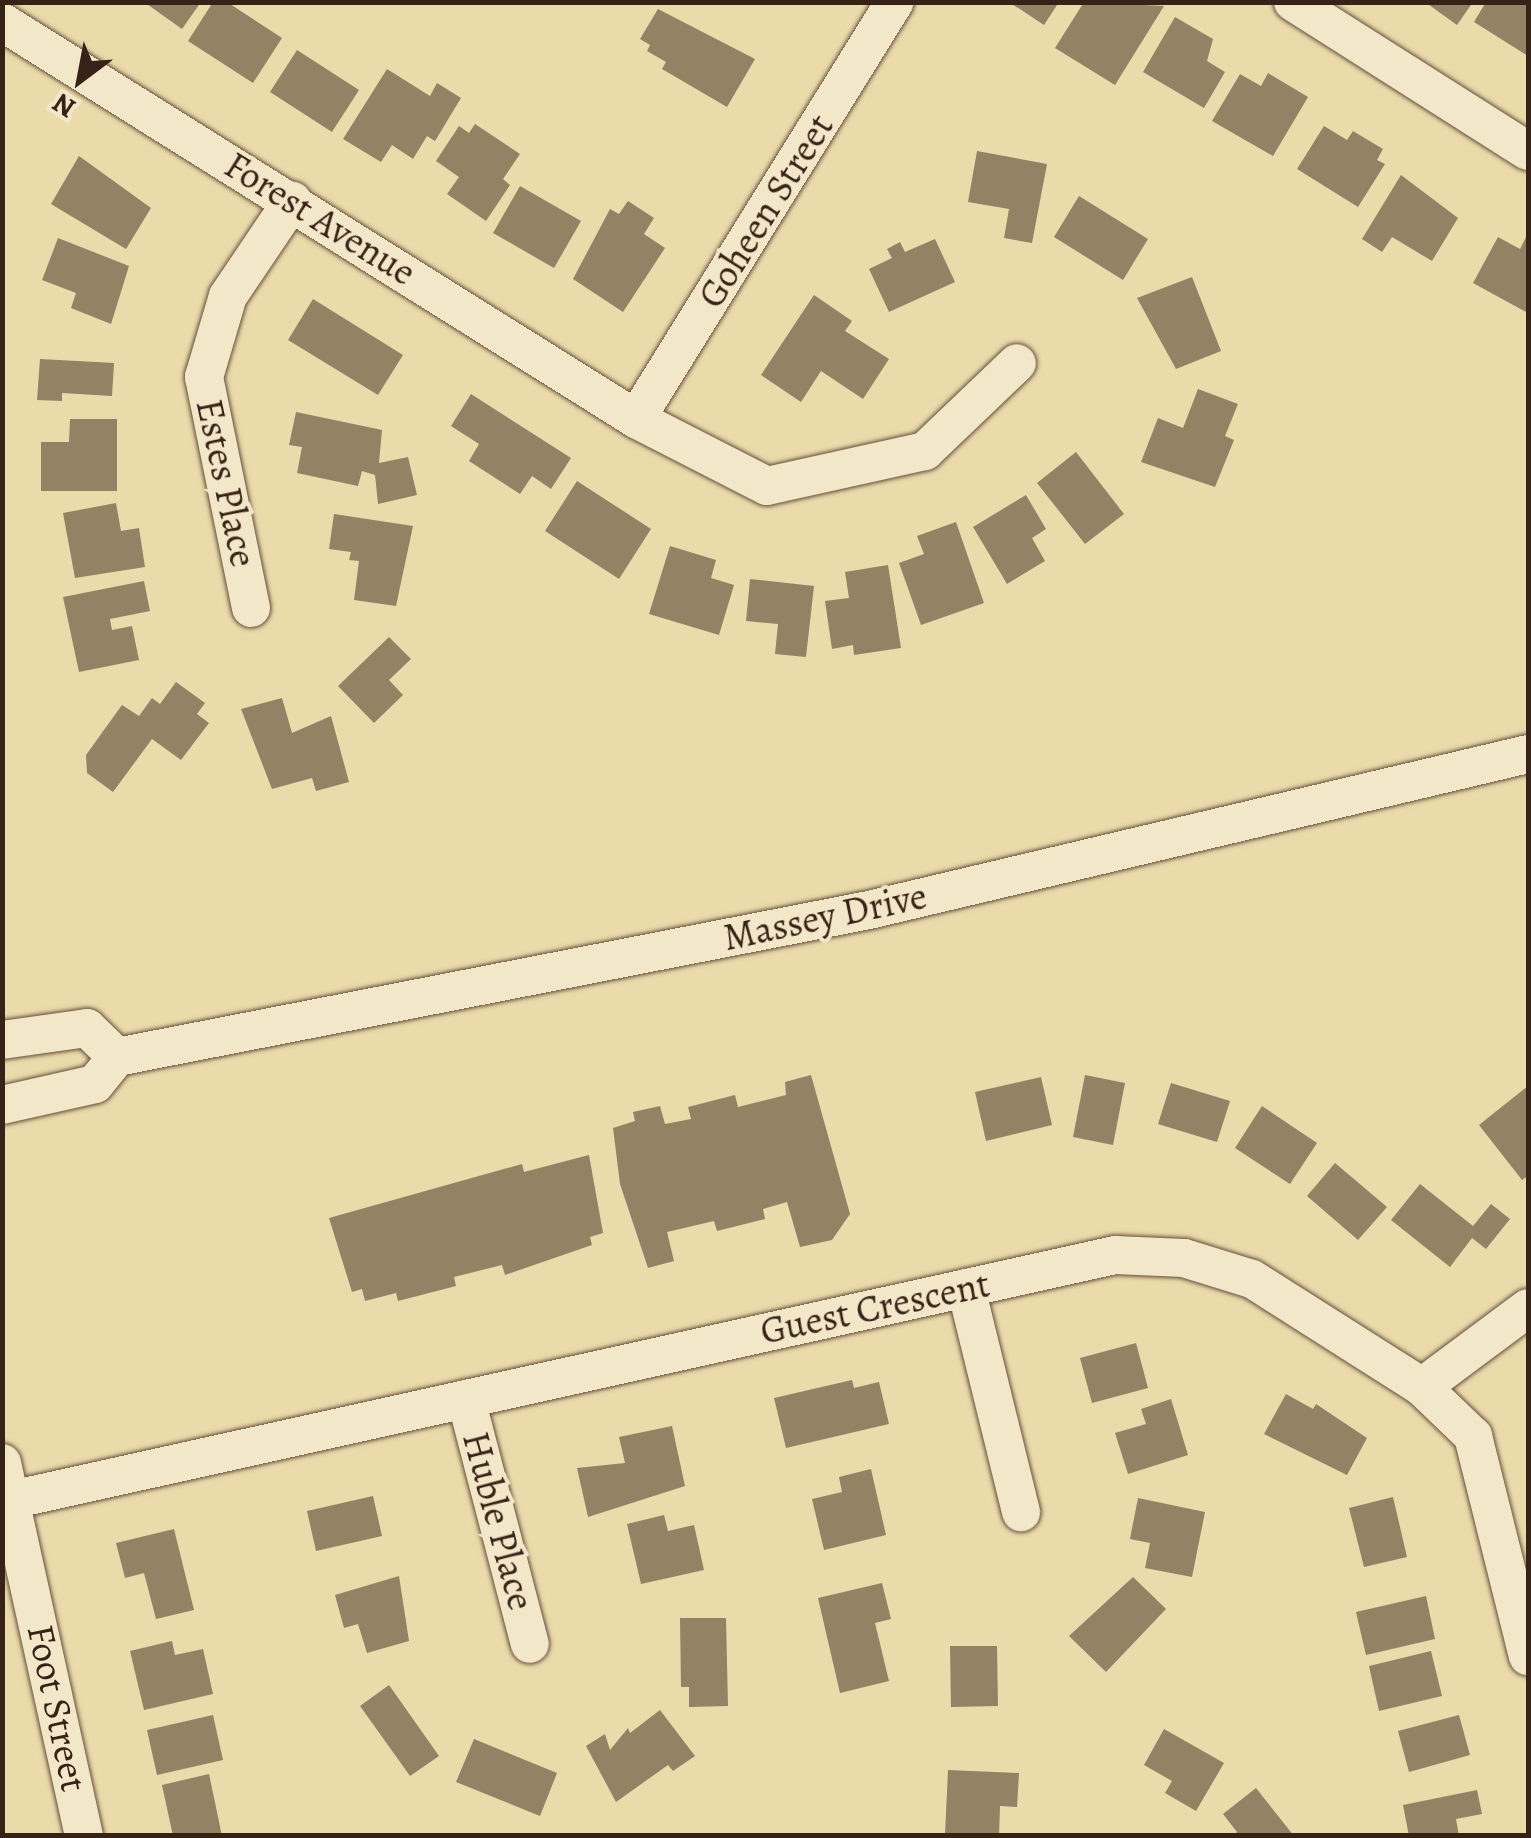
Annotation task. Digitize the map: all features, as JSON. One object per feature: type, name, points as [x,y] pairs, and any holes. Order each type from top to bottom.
[{"type":"street","name":"Goheen Street","points":[[636,420],[895,2]]},
{"type":"street","points":[[1293,2],[1528,150]]},
{"type":"street","name":"Forest Avenue","points":[[2,22],[636,420],[767,486],[925,451],[1017,363]]},
{"type":"street","name":"Estes Place","points":[[252,608],[204,377],[228,296],[292,201]]},
{"type":"street","name":"Massey Drive","points":[[2,1105],[95,1084],[117,1058],[869,910],[1528,754]]},
{"type":"street","points":[[2,1040],[87,1028],[117,1058]]},
{"type":"street","name":"Guest Crescent","points":[[11,1500],[1115,1255],[1184,1258],[1252,1279],[1422,1387],[1474,1436],[1528,1656]]},
{"type":"street","points":[[966,1288],[1021,1512]]},
{"type":"street","points":[[1422,1387],[1528,1308]]},
{"type":"street","name":"Huble Place","points":[[466,1399],[530,1644]]},
{"type":"street","name":"Foot Street","points":[[2,1463],[84,1836]]},
{"type":"building","points":[[144,2],[201,2],[182,29]]},
{"type":"building","points":[[213,2],[227,2],[282,38],[253,83],[188,41]]},
{"type":"building","points":[[1009,2],[1059,2],[1044,25]]},
{"type":"building","points":[[1084,2],[1164,6],[1115,85],[1055,48]]},
{"type":"building","points":[[1425,2],[1473,2],[1457,25]]},
{"type":"building","points":[[1486,2],[1528,2],[1528,56],[1474,22]]},
{"type":"building","points":[[658,9],[755,59],[727,107],[662,69],[666,62],[647,51],[650,45],[640,39]]},
{"type":"building","points":[[1175,17],[1213,39],[1207,61],[1225,72],[1204,108],[1143,72]]},
{"type":"building","points":[[297,50],[359,90],[332,132],[270,92]]},
{"type":"building","points":[[387,69],[430,96],[437,83],[461,98],[435,141],[427,136],[413,159],[392,145],[381,162],[343,139]]},
{"type":"building","points":[[1268,73],[1308,97],[1273,156],[1212,121],[1240,74],[1261,86]]},
{"type":"building","points":[[475,124],[520,154],[503,179],[510,185],[486,221],[447,194],[459,177],[436,161],[459,126],[469,133]]},
{"type":"building","points":[[1324,126],[1347,140],[1353,131],[1383,149],[1377,160],[1385,164],[1358,207],[1297,169]]},
{"type":"building","points":[[977,151],[1047,164],[1032,243],[1004,238],[1009,209],[968,202]]},
{"type":"building","points":[[79,156],[151,208],[126,249],[51,204]]},
{"type":"building","points":[[1401,175],[1458,218],[1432,261],[1392,237],[1382,252],[1362,239]]},
{"type":"building","points":[[520,186],[581,221],[554,268],[493,233]]},
{"type":"building","points":[[1079,196],[1148,239],[1123,280],[1054,237]]},
{"type":"building","points":[[628,201],[654,218],[644,234],[665,248],[623,312],[573,279],[610,209],[619,214]]},
{"type":"building","points":[[1528,233],[1528,313],[1473,283],[1498,237],[1520,249]]},
{"type":"building","points":[[58,238],[129,266],[111,324],[71,308],[76,293],[42,280]]},
{"type":"building","points":[[935,239],[955,282],[889,312],[869,269],[892,258],[887,249],[900,242],[905,252]]},
{"type":"building","points":[[1192,277],[1221,351],[1176,369],[1137,298]]},
{"type":"building","points":[[814,295],[852,321],[845,331],[889,359],[863,399],[821,371],[801,402],[761,375]]},
{"type":"building","points":[[313,299],[403,355],[378,395],[288,340]]},
{"type":"building","points":[[40,359],[114,363],[112,396],[62,393],[62,401],[37,400]]},
{"type":"building","points":[[1198,389],[1238,404],[1225,436],[1234,440],[1215,487],[1141,462],[1158,418],[1183,428]]},
{"type":"building","points":[[471,394],[571,458],[551,489],[532,476],[520,494],[469,461],[479,444],[451,426]]},
{"type":"building","points":[[296,412],[382,430],[379,463],[408,457],[417,495],[378,504],[375,475],[362,471],[358,486],[297,473],[302,447],[289,445]]},
{"type":"building","points":[[70,419],[117,419],[117,491],[41,491],[41,442],[69,442]]},
{"type":"building","points":[[1076,452],[1124,514],[1085,544],[1037,483]]},
{"type":"building","points":[[577,481],[651,529],[619,579],[545,531]]},
{"type":"building","points":[[1026,495],[1046,529],[1032,538],[1045,561],[1007,584],[973,527]]},
{"type":"building","points":[[116,503],[121,531],[139,528],[145,567],[75,578],[63,513]]},
{"type":"building","points":[[334,514],[413,526],[396,606],[354,600],[359,561],[349,560],[351,552],[329,549]]},
{"type":"building","points":[[956,522],[984,603],[921,625],[899,563],[924,554],[917,536]]},
{"type":"building","points":[[670,546],[716,560],[711,578],[734,585],[719,635],[649,614]]},
{"type":"building","points":[[888,565],[901,648],[854,655],[853,645],[832,649],[825,601],[849,598],[845,572]]},
{"type":"building","points":[[750,579],[814,586],[806,657],[775,654],[778,624],[746,621]]},
{"type":"building","points":[[144,581],[150,611],[110,619],[112,630],[132,626],[139,660],[79,672],[63,597]]},
{"type":"building","points":[[389,637],[411,659],[389,680],[403,695],[374,723],[338,686]]},
{"type":"building","points":[[176,682],[205,703],[197,714],[209,723],[181,760],[152,739],[113,792],[87,773],[86,755],[122,705],[139,716],[152,698],[160,704]]},
{"type":"building","points":[[282,698],[292,733],[331,716],[349,782],[316,791],[312,778],[272,789],[241,709]]},
{"type":"building","points":[[811,1075],[850,1214],[832,1240],[800,1247],[787,1202],[763,1209],[765,1219],[717,1231],[714,1221],[667,1232],[674,1261],[648,1268],[620,1184],[613,1128],[635,1121],[633,1112],[660,1106],[665,1124],[691,1119],[688,1107],[735,1095],[738,1107],[786,1095],[785,1082]]},
{"type":"building","points":[[1085,1075],[1125,1083],[1113,1145],[1073,1137]]},
{"type":"building","points":[[1041,1077],[1052,1125],[986,1141],[975,1092]]},
{"type":"building","points":[[1171,1083],[1230,1101],[1217,1142],[1158,1124]]},
{"type":"building","points":[[1528,1086],[1528,1176],[1522,1180],[1479,1125]]},
{"type":"building","points":[[1262,1106],[1317,1143],[1290,1184],[1235,1148]]},
{"type":"building","points":[[589,1155],[603,1233],[590,1237],[592,1245],[505,1275],[502,1265],[454,1277],[456,1286],[398,1301],[396,1293],[365,1301],[362,1289],[352,1292],[329,1218],[522,1164],[524,1172]]},
{"type":"building","points":[[1335,1163],[1387,1207],[1358,1240],[1307,1196]]},
{"type":"building","points":[[1420,1184],[1473,1226],[1491,1204],[1510,1219],[1486,1249],[1472,1238],[1450,1267],[1391,1220]]},
{"type":"building","points":[[1136,1343],[1148,1388],[1092,1403],[1080,1358]]},
{"type":"building","points":[[852,1380],[854,1388],[879,1382],[889,1424],[786,1448],[774,1398]]},
{"type":"building","points":[[1286,1394],[1313,1409],[1316,1404],[1367,1438],[1347,1475],[1264,1434]]},
{"type":"building","points":[[1171,1399],[1188,1455],[1128,1474],[1115,1433],[1146,1424],[1141,1409]]},
{"type":"building","points":[[672,1426],[685,1486],[588,1517],[577,1468],[625,1463],[619,1437]]},
{"type":"building","points":[[871,1469],[886,1535],[824,1550],[812,1499],[842,1492],[839,1477]]},
{"type":"building","points":[[373,1496],[382,1536],[316,1551],[307,1511]]},
{"type":"building","points":[[1393,1497],[1407,1557],[1364,1567],[1349,1508]]},
{"type":"building","points":[[1138,1498],[1205,1512],[1192,1577],[1145,1568],[1150,1543],[1130,1539]]},
{"type":"building","points":[[664,1515],[668,1531],[694,1525],[704,1570],[641,1584],[627,1524]]},
{"type":"building","points":[[174,1529],[194,1610],[156,1619],[144,1573],[125,1578],[116,1543]]},
{"type":"building","points":[[399,1576],[409,1641],[367,1653],[358,1624],[344,1628],[335,1595]]},
{"type":"building","points":[[1133,1577],[1166,1609],[1106,1672],[1069,1636]]},
{"type":"building","points":[[882,1583],[891,1619],[875,1623],[889,1681],[840,1693],[818,1598]]},
{"type":"building","points":[[1426,1596],[1435,1639],[1366,1655],[1356,1612]]},
{"type":"building","points":[[680,1618],[726,1618],[728,1706],[689,1707],[689,1687],[681,1687]]},
{"type":"building","points":[[172,1641],[175,1655],[203,1649],[213,1694],[144,1710],[130,1651]]},
{"type":"building","points":[[950,1646],[997,1646],[998,1706],[951,1707]]},
{"type":"building","points":[[1431,1651],[1442,1696],[1379,1711],[1369,1666]]},
{"type":"building","points":[[389,1685],[439,1756],[410,1776],[360,1706]]},
{"type":"building","points":[[660,1710],[695,1756],[673,1771],[668,1765],[616,1802],[586,1746],[605,1734],[610,1750],[628,1728],[630,1733]]},
{"type":"building","points":[[213,1715],[223,1760],[157,1775],[147,1730]]},
{"type":"building","points":[[1459,1715],[1470,1755],[1409,1772],[1398,1731]]},
{"type":"building","points":[[1164,1729],[1224,1763],[1196,1811],[1165,1793],[1172,1781],[1144,1765]]},
{"type":"building","points":[[474,1739],[557,1773],[540,1816],[456,1782]]},
{"type":"building","points":[[948,1770],[1019,1773],[1017,1807],[1000,1806],[999,1836],[945,1835]]},
{"type":"building","points":[[209,1774],[222,1836],[173,1836],[162,1785]]},
{"type":"building","points":[[1256,1788],[1294,1836],[1233,1836],[1237,1832],[1223,1814]]},
{"type":"building","points":[[1477,1790],[1482,1814],[1456,1819],[1459,1836],[1409,1836],[1403,1805]]}]
